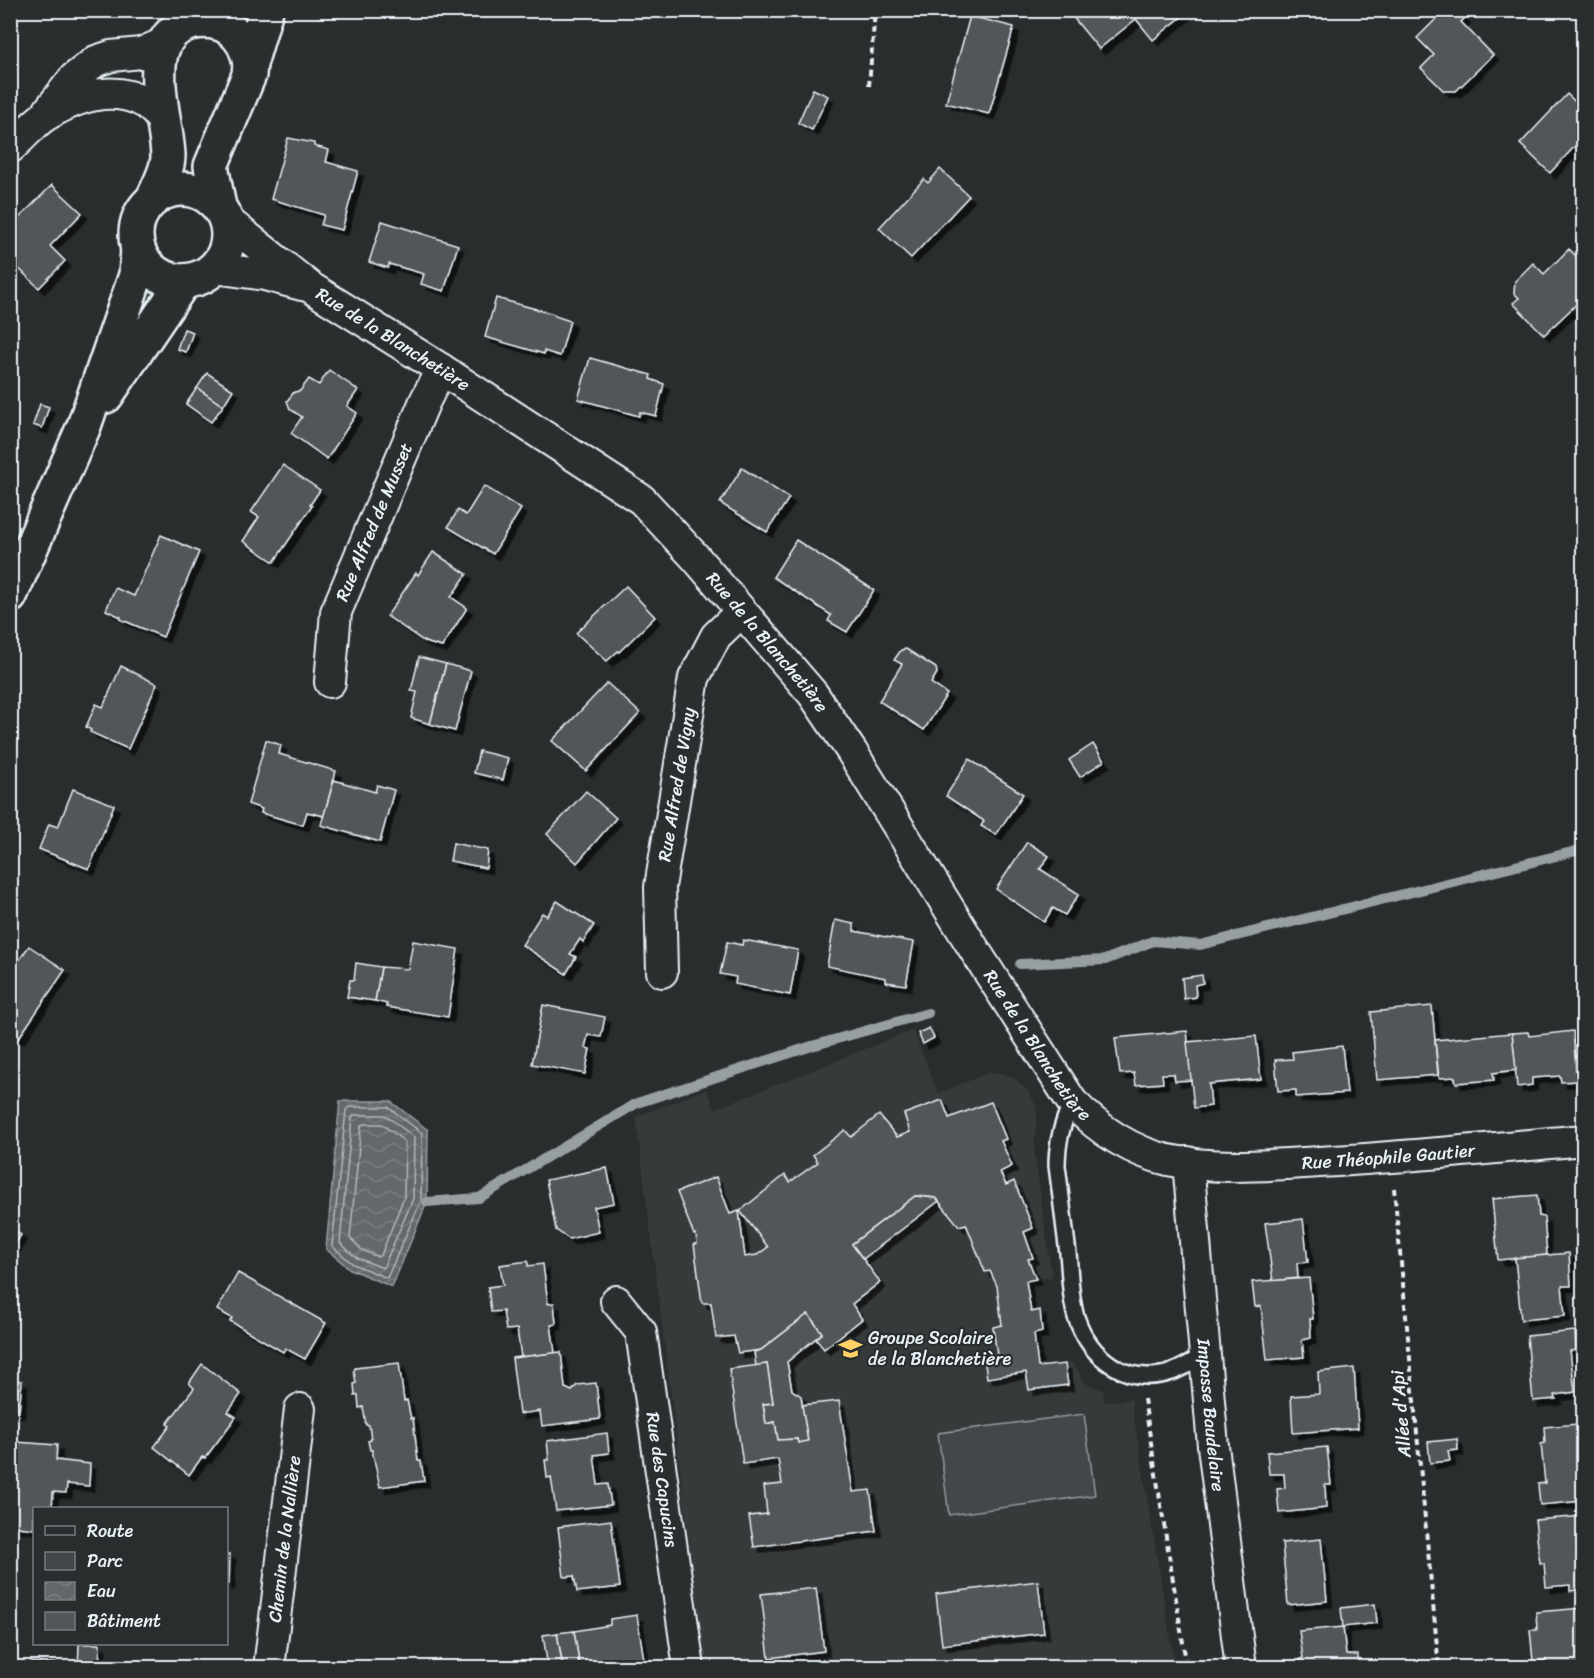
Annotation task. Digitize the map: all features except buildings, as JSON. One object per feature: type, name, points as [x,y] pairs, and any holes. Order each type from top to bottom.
[{"type":"street","points":[[138,249],[151,269],[161,275],[184,281],[200,277],[214,268],[224,253],[228,236],[211,166],[249,75],[250,64],[267,10]]},
{"type":"street","points":[[10,148],[44,117],[74,78],[96,61],[111,56],[141,53],[187,22],[214,22],[227,27],[237,35],[246,49],[250,64]]},
{"type":"street","points":[[153,200],[168,159],[158,62],[187,22]]},
{"type":"street","points":[[44,117],[83,98],[99,93],[114,93],[140,100],[164,120]]},
{"type":"street","points":[[10,596],[84,426],[136,275],[138,249],[136,235],[138,222],[144,209],[166,192],[180,189],[201,194],[222,213]]},
{"type":"street","name":"Rue de la Blanchetière","points":[[222,213],[310,287],[642,500],[695,557],[813,694],[1072,1102],[1088,1119],[1125,1145],[1169,1160],[1191,1163]]},
{"type":"street","points":[[214,268],[265,275],[310,287]]},
{"type":"street","points":[[84,426],[184,281]]},
{"type":"street","name":"Rue Alfred de Musset","points":[[330,682],[336,612],[425,400],[441,369]]},
{"type":"street","name":"Rue Alfred de Vigny","points":[[662,972],[660,887],[694,678],[716,636],[741,612]]},
{"type":"street","name":"Rue Théophile Gautier","points":[[1191,1163],[1255,1166],[1391,1158],[1584,1140]]},
{"type":"street","name":"Impasse Baudelaire","points":[[1191,1163],[1212,1446],[1241,1668]]},
{"type":"street","name":"Rue des Capucins","points":[[616,1301],[641,1332],[689,1668]]},
{"type":"street","name":"Chemin de la Nallière","points":[[269,1668],[300,1409]]},
{"type":"lane","points":[[1072,1102],[1057,1143],[1057,1166],[1075,1315],[1088,1344],[1097,1356],[1122,1371],[1140,1375],[1155,1376],[1172,1372],[1205,1355]]},
{"type":"path","points":[[869,87],[875,10]]},
{"type":"path","name":"Allée d'Api","points":[[1391,1158],[1439,1668]]},
{"type":"path","points":[[1140,1375],[1187,1668]]},
{"type":"shaded area","name":"Groupe Scolaire de la Blanchetière","points":[[913,1030],[938,1093],[991,1072],[1014,1078],[1028,1091],[1036,1106],[1034,1150],[1052,1277],[1026,1281],[1031,1312],[1040,1310],[1042,1332],[1034,1334],[1038,1367],[1073,1363],[1086,1384],[1103,1390],[1104,1402],[1131,1399],[1175,1667],[705,1667],[636,1117],[706,1089],[715,1109]]},
{"type":"green space","points":[[1084,1414],[1095,1495],[949,1515],[938,1433]]},
{"type":"water","points":[[340,1101],[390,1101],[428,1130],[427,1202],[392,1287],[350,1269],[326,1249]]},
{"type":"waterway","points":[[1020,964],[1105,960],[1153,941],[1200,945],[1584,849]]},
{"type":"waterway","points":[[427,1202],[479,1198],[637,1103],[812,1046],[928,1013]]},
{"type":"place","name":"Groupe Scolaire de la Blanchetière","points":[[850,1348]]}]
